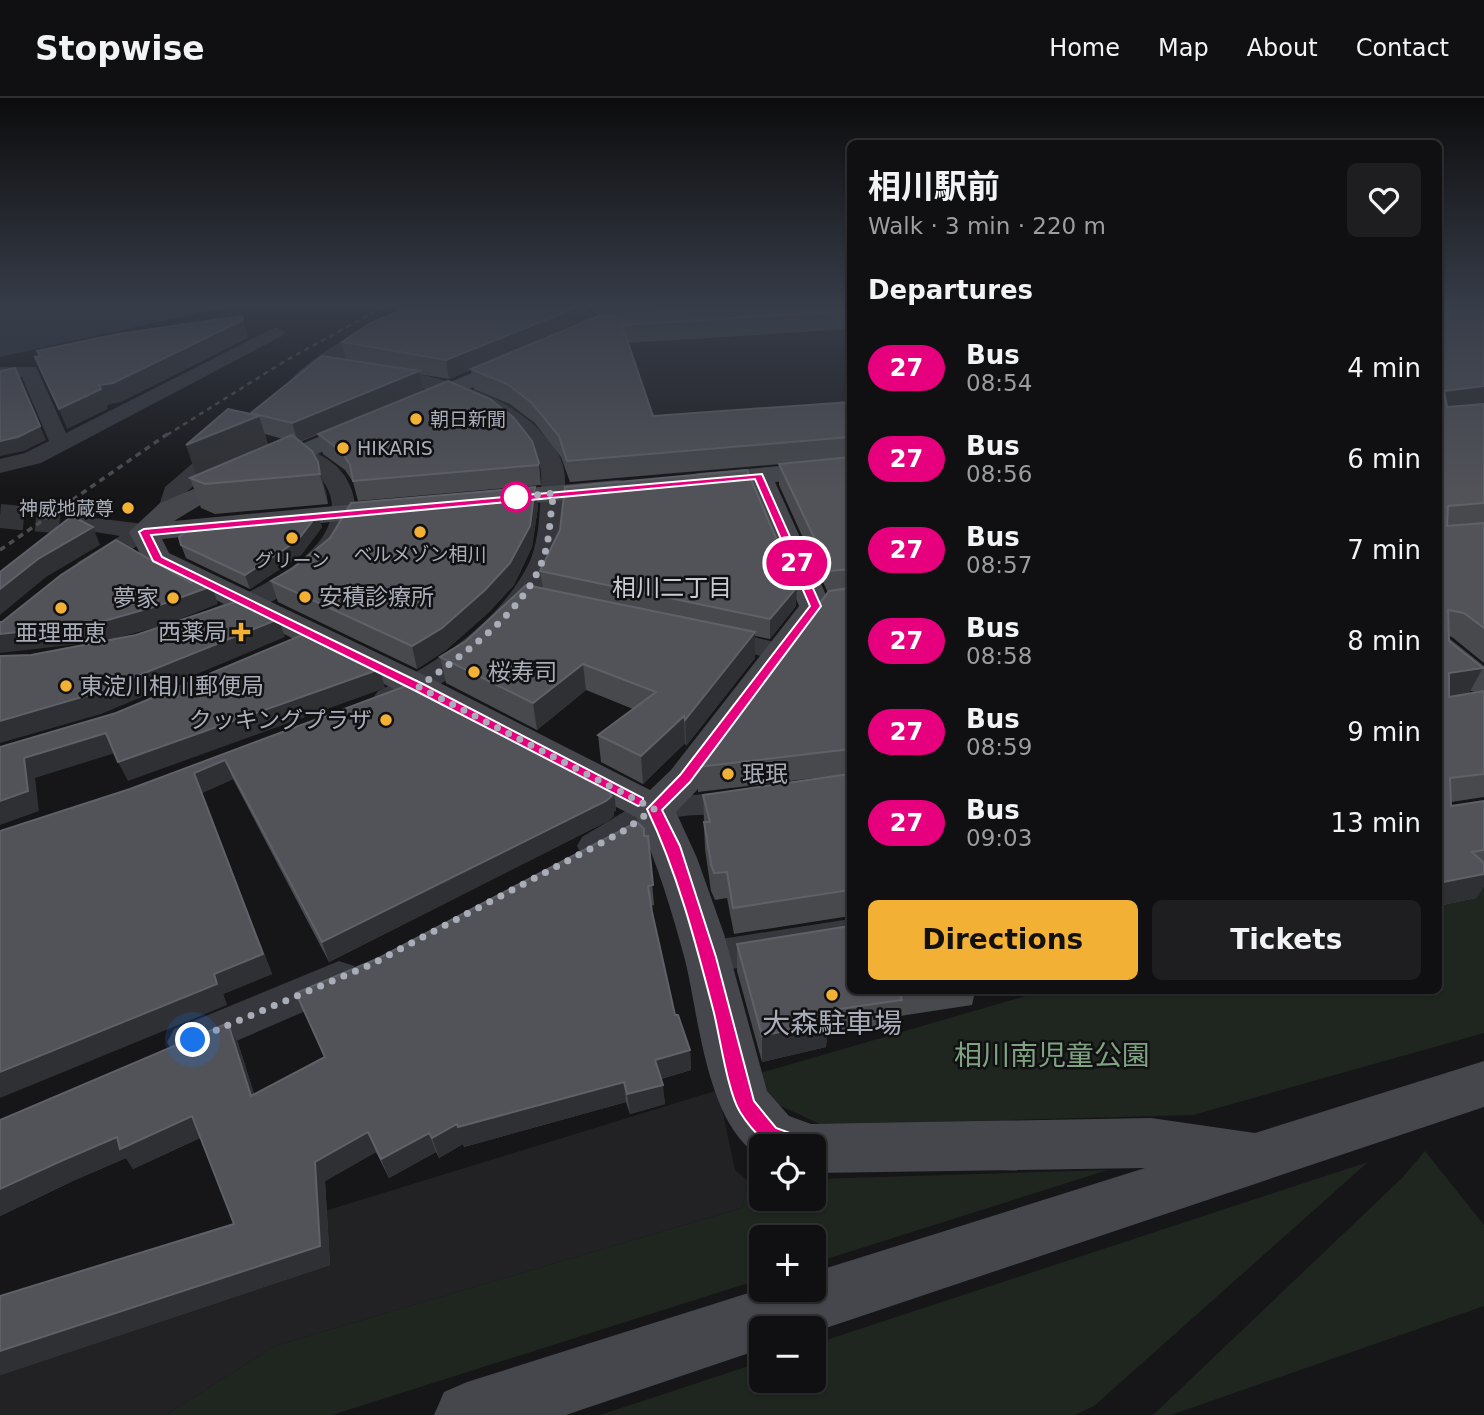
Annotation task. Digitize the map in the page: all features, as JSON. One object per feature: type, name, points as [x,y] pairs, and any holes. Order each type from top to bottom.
[{"type":"street","points":[[0,466],[33,458],[212,367]]},
{"type":"street","points":[[279,401],[318,367]]},
{"type":"street","points":[[339,367],[394,375],[452,389],[506,414],[535,439],[554,468],[556,486],[551,532],[535,599],[419,687],[368,707]]},
{"type":"street","points":[[70,578],[144,532],[170,509],[501,367]]},
{"type":"street","points":[[0,373],[29,371],[56,436],[64,441]]},
{"type":"street","points":[[170,509],[173,492],[242,433],[300,452],[334,477],[342,490],[345,512],[337,535],[319,557],[291,579],[249,603],[203,622]]},
{"type":"street","points":[[675,483],[847,468]]},
{"type":"street","points":[[562,864],[622,832],[654,809],[685,779],[781,652],[827,605],[759,476]]},
{"type":"street","points":[[463,502],[648,485]]},
{"type":"street","points":[[86,524],[144,532],[424,505]]},
{"type":"street","points":[[144,532],[157,559],[419,687],[654,809],[699,807],[782,797]]},
{"type":"street","points":[[689,631],[781,652]]},
{"type":"street","points":[[278,652],[317,636]]},
{"type":"street","points":[[1442,651],[1476,698]]},
{"type":"street","points":[[654,809],[673,846],[708,957],[746,1105],[769,1134]]},
{"type":"street","points":[[708,957],[847,934]]},
{"type":"street","points":[[151,1058],[370,965]]},
{"type":"street","points":[[467,1415],[1484,1084]]},
{"type":"street","points":[[826,1148],[1152,1143],[1257,1158]]},
{"type":"shaded area","points":[[517,367],[847,367],[847,459],[570,482],[566,467],[547,437],[517,412],[472,391],[476,385]]},
{"type":"shaded area","points":[[718,1090],[735,1170],[748,1181],[742,1208],[275,1346],[166,1415],[0,1415],[0,1311]]},
{"type":"green space","name":"相川南児童公園","points":[[1484,878],[1484,1033],[1193,1115],[822,1125],[768,1100],[760,1073],[1033,994],[1442,994],[1442,886]]},
{"type":"green space","points":[[1425,1151],[1484,1225],[1484,1306],[1171,1415],[1153,1415],[1402,1178]]},
{"type":"green space","points":[[1368,1162],[1094,1406],[1075,1415],[600,1415],[749,1366],[749,1393],[826,1393],[826,1340]]},
{"type":"green space","points":[[1108,1170],[826,1259],[826,1225],[749,1225],[749,1283],[332,1415],[166,1415],[275,1346],[742,1208],[748,1181],[749,1211],[826,1211],[826,1179]]},
{"type":"building","points":[[40,367],[145,367],[113,383],[99,385],[101,389],[59,409]]},
{"type":"building","points":[[308,367],[396,367],[419,371],[292,423],[251,413]]},
{"type":"building","points":[[636,367],[653,416],[847,402],[847,437],[567,461],[559,436],[532,403],[507,384],[471,369]]},
{"type":"building","points":[[1442,367],[1484,367],[1484,386],[1444,391],[1447,407],[1484,404],[1484,503],[1448,506],[1447,526],[1484,523],[1484,628],[1464,613],[1448,610],[1449,641],[1483,668],[1449,673],[1449,697],[1484,691],[1484,774],[1450,778],[1451,806],[1484,801],[1484,850],[1472,852],[1484,863],[1484,874],[1442,882]]},
{"type":"building","points":[[15,368],[40,426],[18,437],[0,441],[0,371]]},
{"type":"building","points":[[448,381],[490,399],[513,417],[532,441],[538,465],[353,481],[350,465],[341,451],[318,434]]},
{"type":"building","points":[[228,409],[259,416],[186,445]]},
{"type":"building","points":[[292,435],[312,451],[320,474],[205,484],[190,478]]},
{"type":"building","points":[[847,457],[847,569],[830,571],[779,464]]},
{"type":"building","points":[[747,470],[797,587],[770,619],[540,571],[560,530],[565,487]]},
{"type":"building","points":[[535,487],[530,526],[510,563],[485,590],[442,628],[412,646],[271,581],[293,568],[330,538],[351,503]]},
{"type":"building","points":[[318,514],[297,541],[245,575],[181,545],[179,537],[195,525]]},
{"type":"building","points":[[72,516],[93,527],[38,559],[0,589],[0,572]]},
{"type":"building","points":[[116,540],[191,583],[189,575],[212,586],[157,606],[97,623],[0,634],[0,622],[61,575]]},
{"type":"building","points":[[526,585],[755,632],[685,720],[684,716],[641,756],[598,735],[656,692],[583,664],[533,703],[440,657],[466,641]]},
{"type":"building","points":[[847,588],[847,749],[698,767],[829,591]]},
{"type":"building","points":[[241,600],[279,619],[92,694],[0,721],[0,656],[31,655],[136,635]]},
{"type":"building","points":[[307,633],[380,669],[118,762],[106,733],[24,758],[28,791],[0,801],[0,747],[116,713]]},
{"type":"building","points":[[411,684],[505,733],[502,736],[614,790],[610,794],[612,796],[322,942],[225,760],[194,773],[263,954],[214,974],[217,984],[0,1072],[0,831],[130,789]]},
{"type":"building","points":[[847,774],[847,890],[733,908],[727,872],[714,873],[711,864],[704,822],[710,822],[703,795]]},
{"type":"building","points":[[637,822],[644,829],[644,836],[648,836],[653,885],[648,886],[652,912],[675,1015],[678,1015],[690,1050],[655,1060],[663,1085],[627,1094],[624,1082],[458,1127],[457,1124],[432,1138],[429,1133],[381,1159],[368,1132],[315,1162],[320,1246],[0,1351],[0,1296],[234,1224],[192,1116],[120,1149],[117,1137],[0,1189],[0,1120],[228,1023],[251,1096],[325,1057],[296,993],[379,958]]},
{"type":"building","points":[[847,926],[847,994],[900,994],[902,1000],[825,1011],[829,1021],[762,1036],[737,944]]},
{"type":"tunnel","points":[[0,516],[86,524]]},
{"type":"railway","points":[[167,435],[275,367]]},
{"type":"railway","points":[[0,550],[169,433]]},
{"type":"bus line","name":"27","points":[[638,801],[419,687],[157,559],[144,532],[759,476],[815,606],[685,779],[654,809],[673,846],[708,957],[746,1105],[757,1123],[769,1134]]},
{"type":"place","name":"朝日新聞","points":[[416,419]]},
{"type":"place","name":"HIKARIS","points":[[343,448]]},
{"type":"place","name":"神威地蔵尊","points":[[128,508]]},
{"type":"place","name":"ベルメゾン相川","points":[[420,532]]},
{"type":"place","name":"グリーン","points":[[292,538]]},
{"type":"place","name":"安積診療所","points":[[305,597]]},
{"type":"place","name":"夢家","points":[[173,598]]},
{"type":"place","name":"亜理亜恵","points":[[61,608]]},
{"type":"place","name":"西薬局","points":[[241,632]]},
{"type":"place","name":"桜寿司","points":[[474,672]]},
{"type":"place","name":"東淀川相川郵便局","points":[[66,686]]},
{"type":"place","name":"クッキングプラザ","points":[[386,720]]},
{"type":"place","name":"珉珉","points":[[728,774]]},
{"type":"place","name":"大森駐車場","points":[[832,995]]},
{"type":"district","name":"相川二丁目","points":[[672,588]]},
{"type":"route","points":[[193,1040],[370,965],[622,832],[654,809],[419,687],[482,637],[522,597],[542,564],[551,532],[554,493],[516,497]]}]
